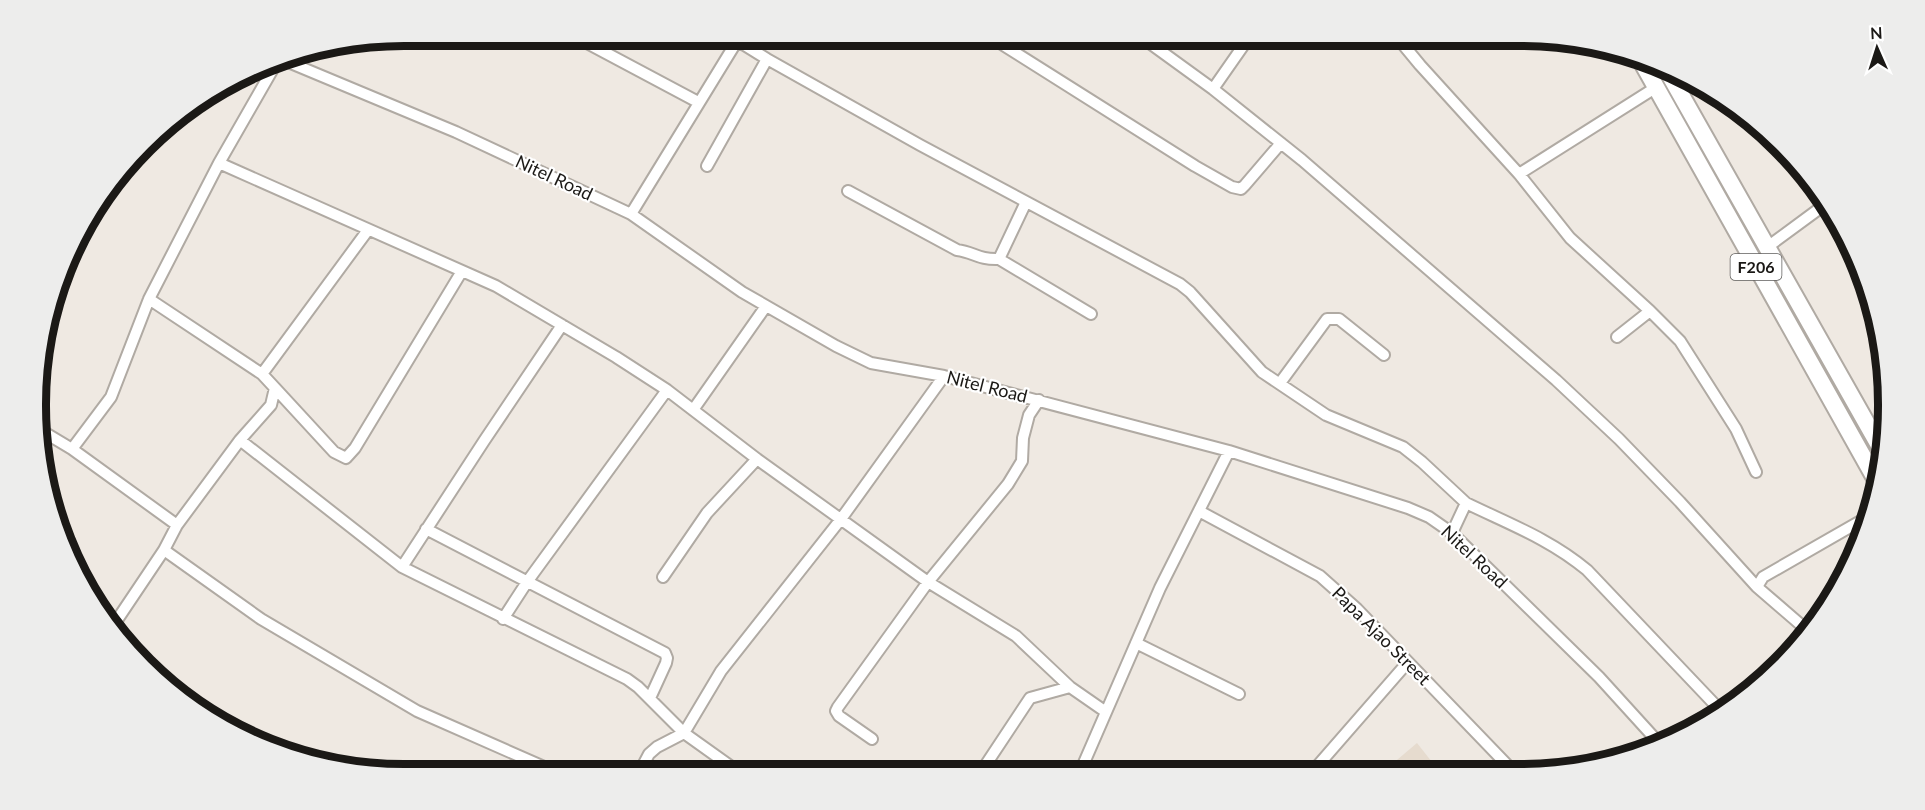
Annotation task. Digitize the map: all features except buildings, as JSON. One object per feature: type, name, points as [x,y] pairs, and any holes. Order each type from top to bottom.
[{"type":"main road","name":"F206","points":[[1645,70],[1872,473]]},
{"type":"main road","name":"F206","points":[[1673,80],[1876,441]]},
{"type":"street","points":[[593,46],[698,102]]},
{"type":"street","points":[[631,214],[730,46]]},
{"type":"street","points":[[747,46],[1026,202],[1180,284],[1190,292],[1262,372],[1326,415],[1403,447],[1466,503],[1548,541],[1570,556],[1587,570],[1715,705]]},
{"type":"street","points":[[1005,46],[1232,187],[1241,189],[1281,143]]},
{"type":"street","points":[[1154,46],[1213,89],[1311,167],[1572,395],[1620,439],[1757,587],[1802,626]]},
{"type":"street","points":[[1213,89],[1243,46]]},
{"type":"street","points":[[1404,46],[1519,174],[1570,238],[1650,310],[1680,341],[1736,429],[1756,472]]},
{"type":"street","points":[[707,166],[768,59]]},
{"type":"street","name":"Nitel Road","points":[[292,65],[456,132],[631,214],[724,280],[836,346],[871,363],[944,376],[1229,451],[1408,508],[1429,517],[1452,534],[1599,677],[1654,737]]},
{"type":"street","points":[[72,449],[111,397],[149,298],[219,164],[272,73]]},
{"type":"street","points":[[1519,174],[1655,88]]},
{"type":"street","points":[[219,164],[496,286],[562,325],[667,390],[757,459],[928,582],[1016,636],[1070,687],[1106,712]]},
{"type":"street","points":[[848,191],[957,250],[966,251],[986,260],[999,259],[1091,314]]},
{"type":"street","points":[[999,259],[1026,202]]},
{"type":"street","points":[[1766,248],[1820,209]]},
{"type":"street","points":[[262,374],[368,230]]},
{"type":"street","points":[[149,298],[262,374],[334,452],[346,458],[355,448],[462,271]]},
{"type":"street","points":[[693,410],[766,306]]},
{"type":"street","points":[[1617,337],[1650,310]]},
{"type":"street","points":[[1280,383],[1327,319],[1339,319],[1384,355]]},
{"type":"street","points":[[402,567],[562,325]]},
{"type":"street","points":[[644,764],[649,754],[657,747],[684,733],[721,671],[841,519],[944,376]]},
{"type":"street","points":[[117,617],[164,550],[177,525],[240,440],[271,405],[276,388]]},
{"type":"street","points":[[503,619],[527,582],[667,390]]},
{"type":"street","points":[[872,739],[838,716],[836,711],[842,699],[928,582],[1008,484],[1022,460],[1023,438],[1029,416],[1039,400]]},
{"type":"street","points":[[48,434],[72,449],[177,525]]},
{"type":"street","points":[[240,440],[402,567],[627,680],[650,698],[684,733],[727,764]]},
{"type":"street","points":[[1083,764],[1160,588],[1229,451]]},
{"type":"street","points":[[663,577],[707,513],[757,459]]},
{"type":"street","points":[[1452,534],[1466,503]]},
{"type":"street","name":"Papa Ajao Street","points":[[1198,511],[1320,576],[1357,609],[1506,764]]},
{"type":"street","points":[[1757,587],[1763,577],[1858,522]]},
{"type":"street","points":[[426,529],[665,653],[666,663],[650,698]]},
{"type":"street","points":[[164,550],[261,619],[417,711],[537,764]]},
{"type":"street","points":[[1136,643],[1239,694]]},
{"type":"street","points":[[1319,764],[1408,662]]},
{"type":"street","points":[[986,764],[1030,698],[1070,687]]},
{"type":"shaded area","points":[[1417,743],[1434,764],[1392,764]]}]
